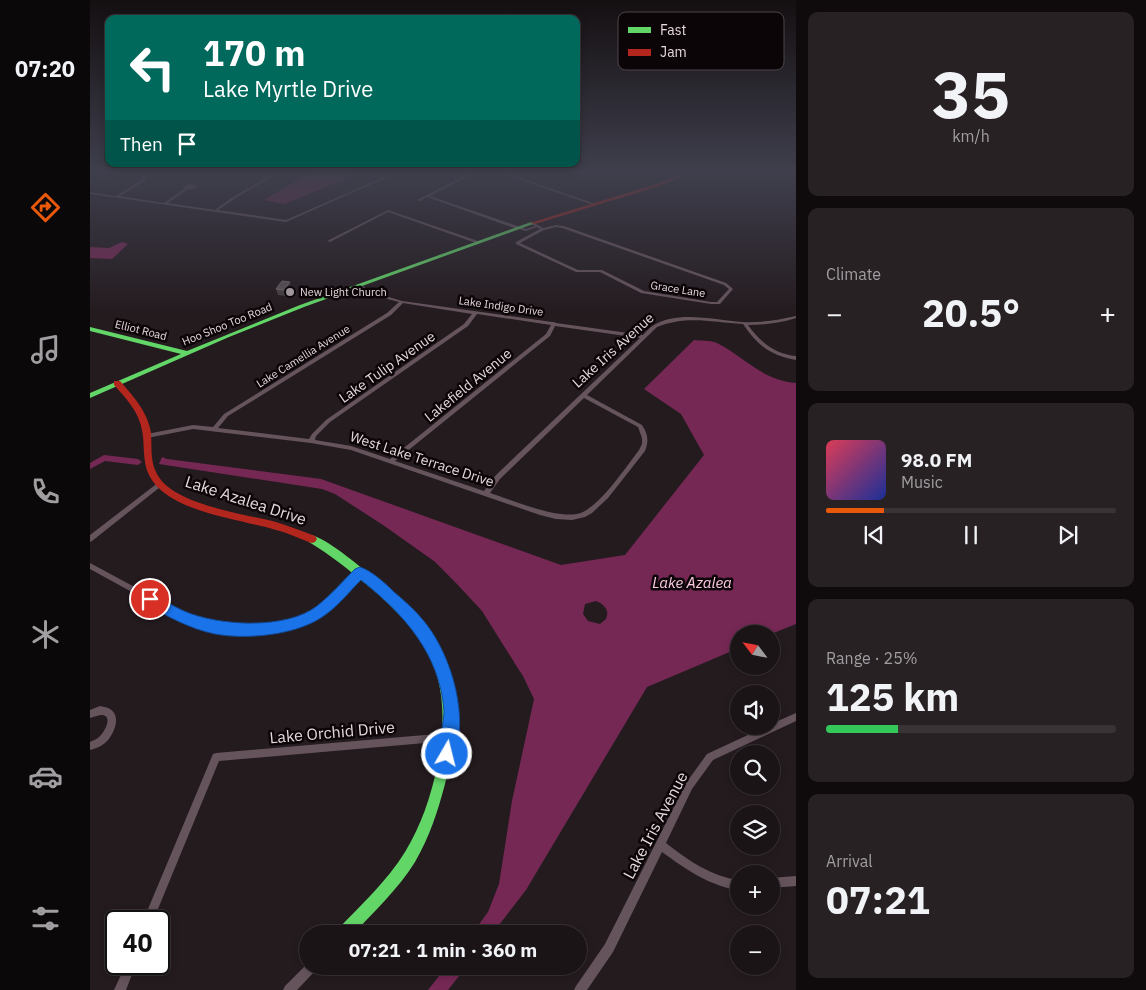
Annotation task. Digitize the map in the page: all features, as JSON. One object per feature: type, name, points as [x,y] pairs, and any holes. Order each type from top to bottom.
[{"type":"street","points":[[275,219],[288,221],[292,219]]},
{"type":"street","points":[[330,241],[372,219]]},
{"type":"street","points":[[410,219],[474,243]]},
{"type":"street","points":[[496,219],[519,227]]},
{"type":"street","name":"Hoo Shoo Too Road","points":[[90,396],[244,329],[474,243],[519,227],[535,225],[551,219]]},
{"type":"street","points":[[535,225],[543,230]]},
{"type":"street","name":"Grace Lane","points":[[560,226],[725,284],[731,290],[718,303],[711,303],[643,292],[631,284],[601,272],[578,272],[518,244],[520,240],[543,230],[560,226]]},
{"type":"street","name":"Lake Indigo Drive","points":[[359,285],[370,293],[402,302],[644,337]]},
{"type":"street","name":"Lake Camellia Avenue","points":[[215,428],[222,419],[235,409],[389,314],[402,302]]},
{"type":"street","name":"Lake Tulip Avenue","points":[[311,440],[328,422],[466,325],[476,312]]},
{"type":"street","name":"Lake Iris Avenue","points":[[486,493],[498,476],[655,326],[674,318],[745,324],[772,322],[796,316]]},
{"type":"street","name":"Lakefield Avenue","points":[[392,460],[548,335],[554,323]]},
{"type":"street","points":[[745,324],[762,345],[775,353],[796,358]]},
{"type":"street","name":"Elliot Road","points":[[90,328],[186,353]]},
{"type":"street","points":[[90,539],[161,484],[153,476],[149,467],[147,436],[143,418],[138,407],[117,383]]},
{"type":"street","name":"West Lake Terrace Drive","points":[[147,436],[180,428],[193,427],[311,440],[351,448],[392,460],[558,517],[583,515],[594,508],[642,451],[646,443],[646,434],[640,426],[583,395]]},
{"type":"street","name":"Lake Azalea Drive","points":[[161,484],[193,502],[243,518],[297,532],[322,544],[390,595],[422,630],[436,653],[446,679],[452,721],[445,766],[436,798],[416,845],[404,865],[382,893],[352,925]]},
{"type":"street","points":[[90,566],[193,622],[214,627],[238,629],[279,626],[307,619],[331,602],[360,573]]},
{"type":"street","points":[[90,714],[103,710],[112,716],[113,722],[107,736],[101,742],[90,746]]},
{"type":"street","name":"Lake Iris Avenue","points":[[580,990],[609,948],[689,786],[710,757],[796,717]]},
{"type":"street","name":"Lake Orchid Drive","points":[[153,910],[216,757],[450,737]]},
{"type":"street","points":[[660,844],[677,858],[730,884]]},
{"type":"street","points":[[780,882],[796,881]]},
{"type":"street","points":[[120,990],[126,975]]},
{"type":"street","points":[[289,990],[303,975]]},
{"type":"water","points":[[122,242],[128,244],[112,259],[90,258],[90,247],[109,248]]},
{"type":"water","name":"Lake Azalea","points":[[694,340],[717,343],[763,373],[784,381],[796,383],[796,624],[780,630],[780,625],[730,625],[730,652],[647,687],[526,890],[499,925],[479,925],[488,912],[499,884],[512,801],[534,699],[523,676],[481,612],[435,562],[335,494],[322,489],[159,464],[162,457],[321,479],[561,565],[625,555],[704,455],[681,414],[644,389]],"holes":[[[596,601],[604,606],[607,616],[600,624],[588,621],[583,614],[585,604]]]},
{"type":"water","points":[[440,975],[460,975],[448,990],[428,990]]},
{"type":"pier","points":[[385,527],[435,562],[457,584],[482,611],[514,662],[512,663],[479,613],[434,562],[383,529]]},
{"type":"building","points":[[282,281],[290,282],[284,290],[276,289]]},
{"type":"waterway","points":[[90,466],[104,458],[138,462]]},
{"type":"traffic: fast","points":[[90,396],[227,336],[302,306],[533,223]]},
{"type":"traffic: fast","points":[[90,329],[186,353]]},
{"type":"traffic: fast","points":[[312,539],[361,574],[387,595],[408,616],[425,638],[438,661],[446,686],[449,713],[447,743],[441,776],[425,828],[410,857],[395,877],[352,925]]},
{"type":"traffic: jam","points":[[533,223],[545,219]]},
{"type":"traffic: jam","points":[[117,383],[133,402],[143,418],[152,474],[170,493],[187,502],[208,509],[275,525],[312,539]]},
{"type":"place","name":"New Light Church","points":[[290,292]]},
{"type":"route","points":[[150,599],[193,622],[214,627],[259,629],[293,624],[306,619],[333,600],[360,573],[385,591],[408,613],[422,630],[436,653],[446,679],[450,699],[452,721],[447,754]]}]
